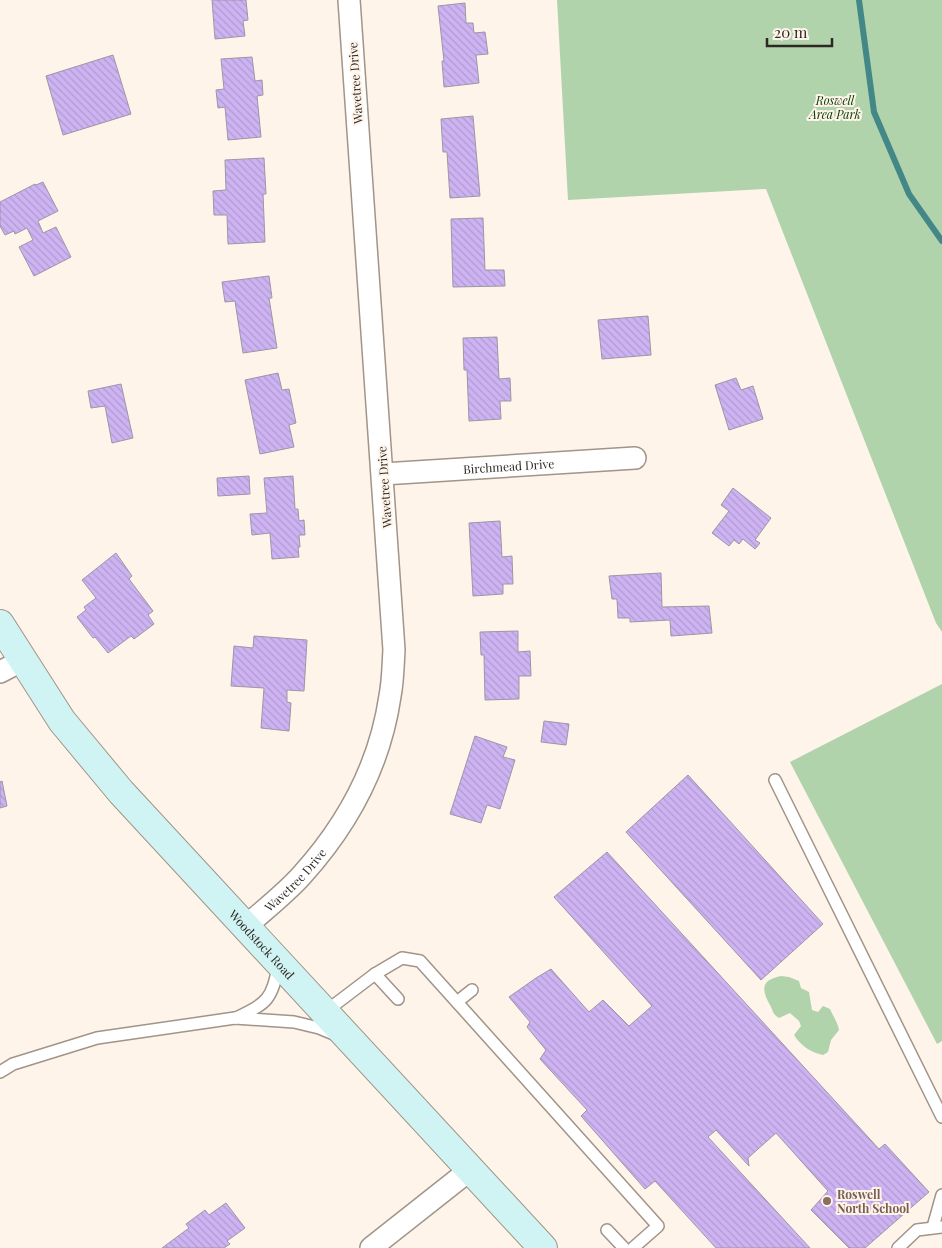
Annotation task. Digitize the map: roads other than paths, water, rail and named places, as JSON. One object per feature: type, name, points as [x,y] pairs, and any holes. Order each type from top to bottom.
[{"type":"street","name":"Wavetree Drive","points":[[246,927],[300,877],[334,837],[360,793],[380,740],[390,696],[394,650],[349,0]]},
{"type":"street","name":"Birchmead Drive","points":[[383,474],[635,458]]},
{"type":"street","name":"Woodstock Road","points":[[0,626],[11,666],[62,721],[115,785],[543,1248]]},
{"type":"street","points":[[371,1248],[471,1169]]},
{"type":"lane","points":[[775,780],[942,1117]]},
{"type":"lane","points":[[325,1012],[376,974],[402,958],[420,961],[658,1226],[633,1248]]},
{"type":"lane","points":[[234,1018],[261,1006],[273,991],[280,963]]},
{"type":"lane","points":[[376,974],[398,999]]},
{"type":"lane","points":[[457,1002],[472,990]]},
{"type":"lane","points":[[0,1072],[13,1064],[97,1038],[234,1018],[294,1022],[319,1028],[352,1041]]},
{"type":"lane","points":[[898,1248],[917,1230],[938,1227],[942,1195]]},
{"type":"lane","points":[[607,1230],[624,1248]]},
{"type":"waterway","points":[[859,0],[874,112],[909,194],[942,241]]},
{"type":"place","name":"Roswell North School","points":[[827,1201]]},
{"type":"park label","name":"Roswell Area Park","points":[[835,107]]}]
